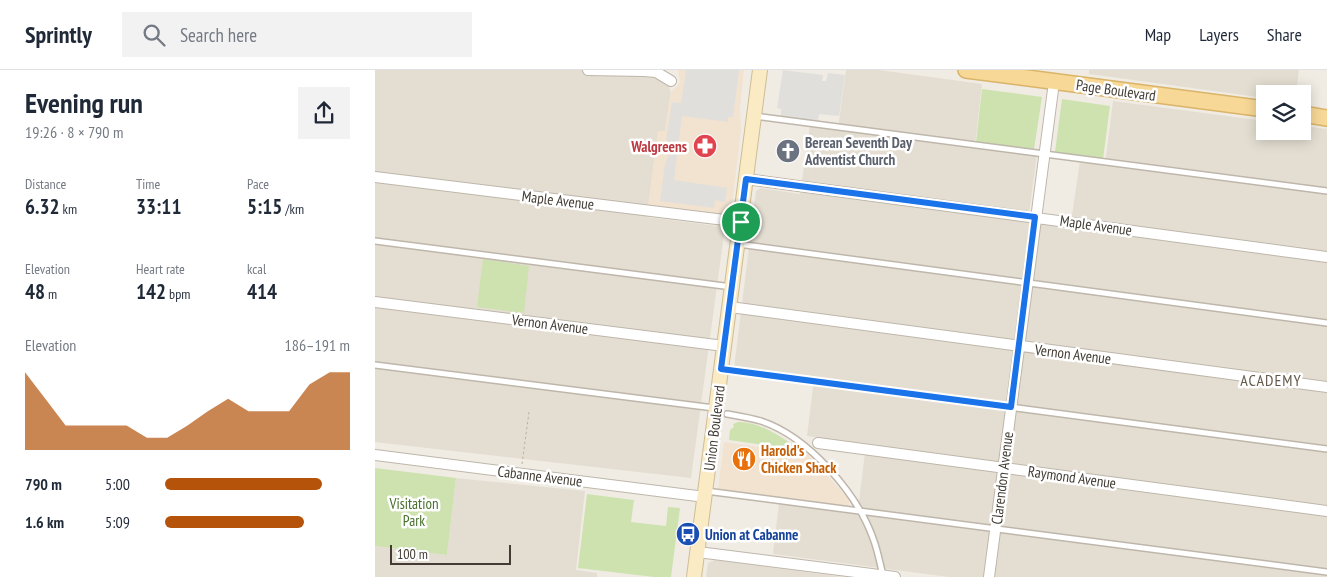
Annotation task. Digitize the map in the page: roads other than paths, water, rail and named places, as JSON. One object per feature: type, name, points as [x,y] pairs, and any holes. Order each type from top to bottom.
[{"type":"main road","name":"Union Boulevard","points":[[694,577],[705,494],[721,411],[721,369],[760,70]]},
{"type":"main road","name":"Page Boulevard","points":[[966,70],[1256,108]]},
{"type":"main road","points":[[1311,115],[1327,118]]},
{"type":"street","points":[[588,70],[655,72],[671,81]]},
{"type":"street","name":"Clarendon Avenue","points":[[989,577],[1054,82]]},
{"type":"street","name":"Maple Avenue","points":[[375,177],[741,222]]},
{"type":"street","name":"Maple Avenue","points":[[746,179],[1327,257]]},
{"type":"street","name":"Vernon Avenue","points":[[375,302],[724,346]]},
{"type":"street","name":"Vernon Avenue","points":[[730,307],[1327,387]]},
{"type":"street","name":"Raymond Avenue","points":[[818,443],[1327,511]]},
{"type":"street","name":"Cabanne Avenue","points":[[375,455],[705,494]]},
{"type":"street","points":[[697,552],[895,577]]},
{"type":"lane","points":[[754,116],[1327,191]]},
{"type":"lane","points":[[375,241],[732,287]]},
{"type":"lane","points":[[738,244],[1327,323]]},
{"type":"lane","points":[[375,365],[721,411],[761,421],[799,440],[847,491],[860,511],[874,541],[883,576]]},
{"type":"lane","points":[[721,369],[1327,449]]},
{"type":"lane","points":[[705,494],[860,511],[1327,572]]},
{"type":"place","name":"Walgreens","points":[[705,146]]},
{"type":"place","name":"Berean Seventh Day Adventist Church","points":[[788,151]]},
{"type":"place","name":"Harold's Chicken Shack","points":[[744,459]]},
{"type":"place","name":"Union at Cabanne","points":[[688,534]]},
{"type":"district","name":"ACADEMY","points":[[1271,380]]},
{"type":"park label","name":"Visitation Park","points":[[414,512]]}]
